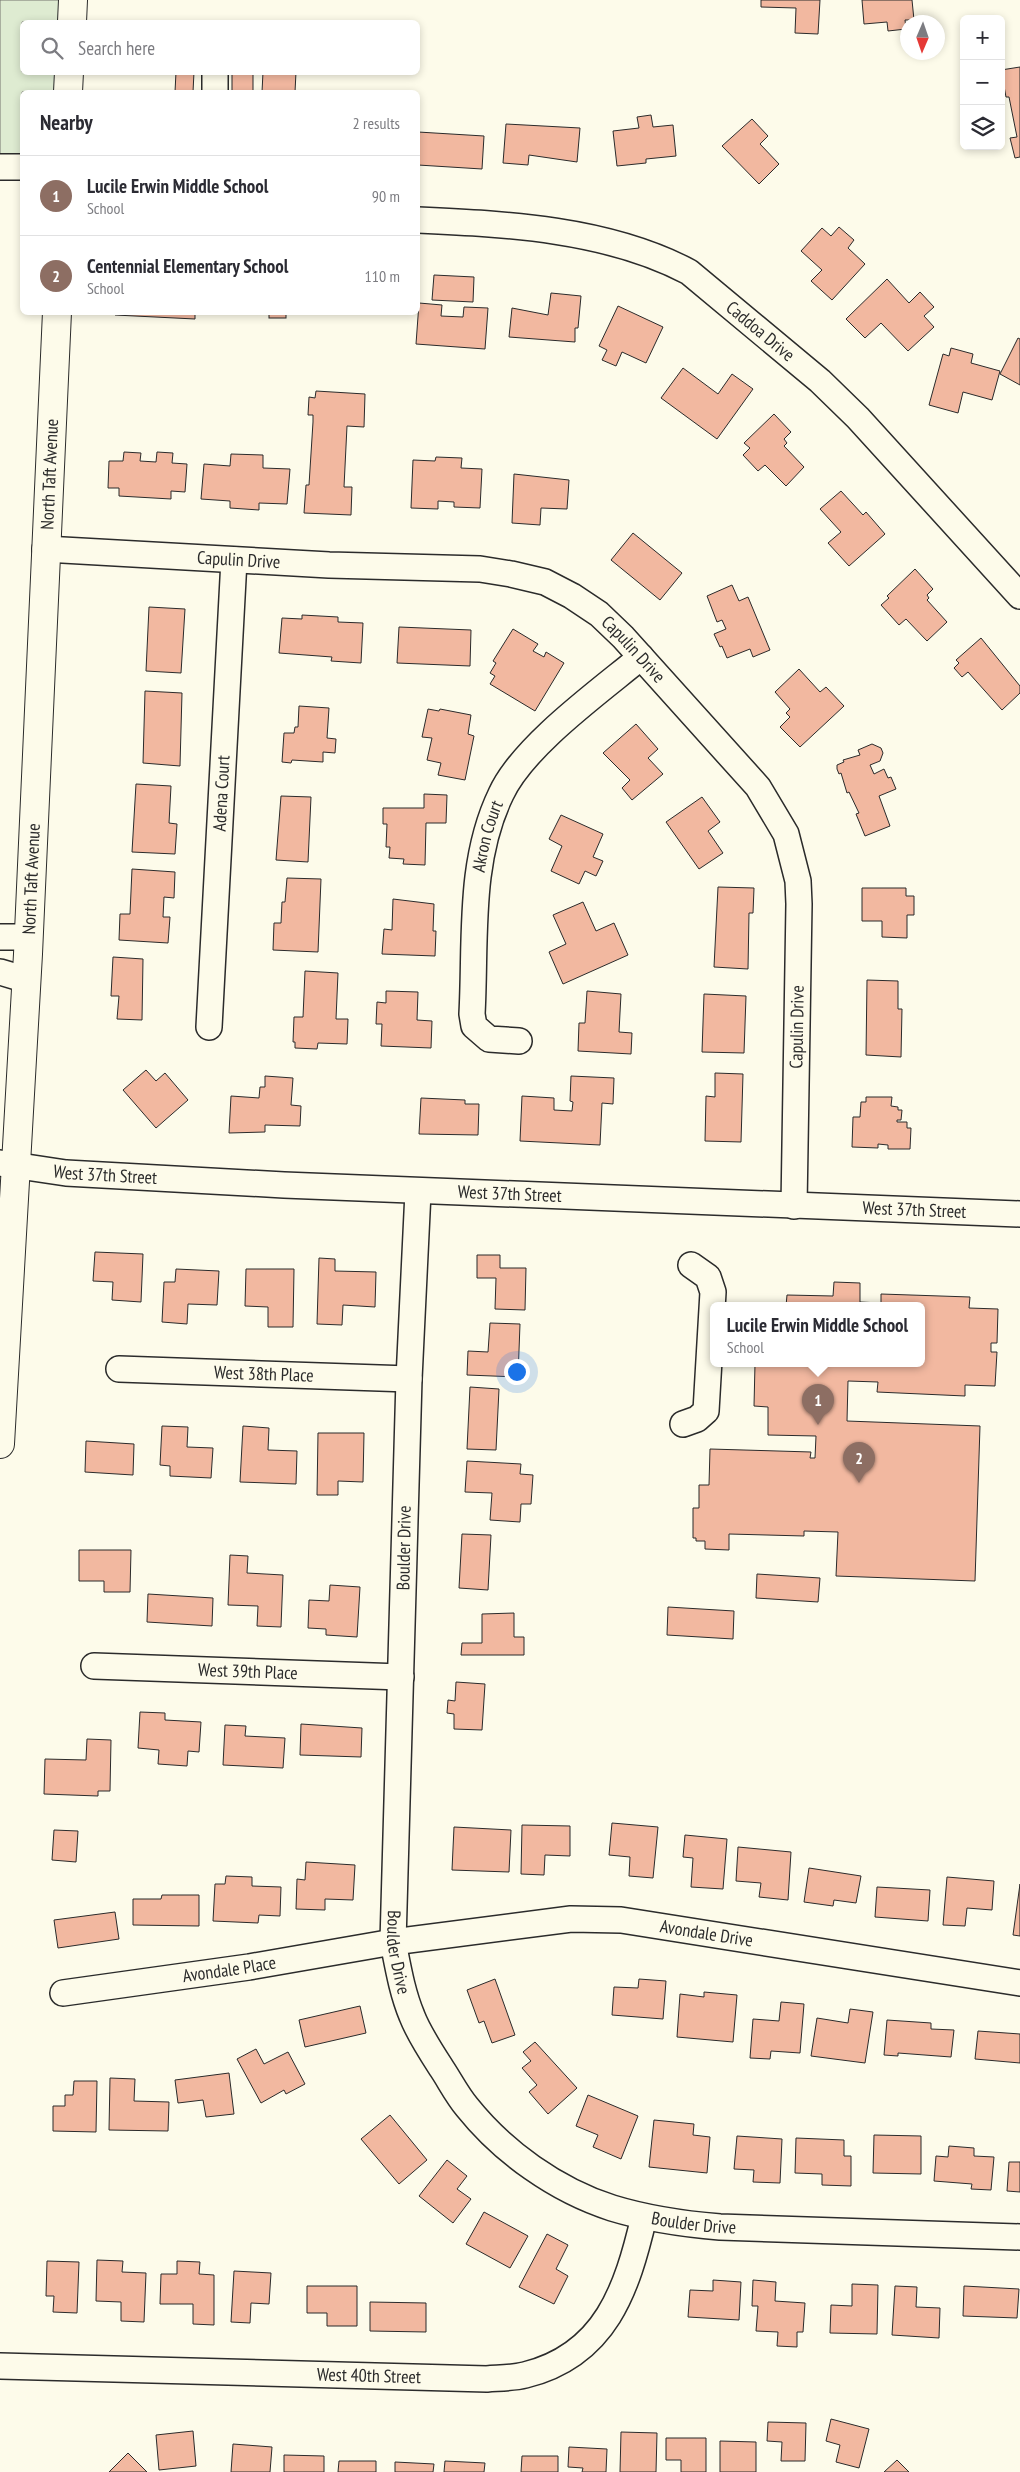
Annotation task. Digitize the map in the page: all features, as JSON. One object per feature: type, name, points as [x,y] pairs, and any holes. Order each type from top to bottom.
[{"type":"main road","points":[[72,20],[73,0]]},
{"type":"main road","points":[[68,90],[69,75]]},
{"type":"main road","name":"North Taft Avenue","points":[[0,1444],[8,1164],[27,980],[57,315]]},
{"type":"street","points":[[214,90],[215,75]]},
{"type":"street","points":[[0,167],[20,168]]},
{"type":"street","name":"Caddoa Drive","points":[[420,220],[506,224],[569,233],[627,248],[671,263],[689,272],[820,381],[858,418],[1020,596]]},
{"type":"street","name":"Capulin Drive","points":[[45,549],[234,560],[480,569],[545,582],[572,596],[599,614],[641,657],[758,787],[786,834],[793,857],[800,904],[794,1206]]},
{"type":"street","name":"Adena Court","points":[[209,1027],[234,560]]},
{"type":"street","name":"Akron Court","points":[[519,1041],[489,1039],[474,1026],[472,1014],[477,880],[480,854],[489,824],[501,793],[521,765],[559,726],[641,657]]},
{"type":"street","points":[[0,937],[29,937]]},
{"type":"street","points":[[0,972],[27,980]]},
{"type":"street","name":"West 37th Street","points":[[8,1164],[66,1173],[418,1192],[1020,1214]]},
{"type":"street","name":"Boulder Drive","points":[[418,1192],[409,1379],[393,1942],[401,1984],[412,2017],[428,2048],[466,2106],[487,2129],[530,2166],[580,2196],[610,2208],[673,2224],[1020,2236]]},
{"type":"street","points":[[691,1265],[708,1277],[713,1292],[712,1302]]},
{"type":"street","points":[[683,1424],[697,1419],[706,1411],[710,1343]]},
{"type":"street","name":"West 38th Place","points":[[119,1369],[409,1379]]},
{"type":"street","name":"West 39th Place","points":[[94,1666],[401,1677]]},
{"type":"street","name":"Avondale Drive","points":[[393,1942],[571,1919],[612,1920],[1020,1983]]},
{"type":"street","name":"Avondale Place","points":[[63,1993],[249,1967],[393,1942]]},
{"type":"street","name":"West 40th Street","points":[[0,2366],[487,2379],[524,2376],[547,2368],[570,2356],[590,2340],[610,2315],[624,2289],[644,2217]]},
{"type":"green space","points":[[0,0],[73,0],[72,20],[20,20],[20,75],[69,75],[68,90],[20,90],[20,167],[0,167]]},
{"type":"building","points":[[761,0],[820,0],[818,34],[795,33],[796,8],[761,7]]},
{"type":"building","points":[[862,0],[912,0],[914,15],[900,15],[900,30],[888,31],[887,22],[864,24]]},
{"type":"building","points":[[1020,67],[1020,157],[1015,158],[1010,138],[1017,137],[1009,97],[1006,97],[1005,92],[1005,69]]},
{"type":"building","points":[[176,75],[194,75],[193,90],[175,90]]},
{"type":"building","points":[[232,75],[253,75],[253,90],[232,90]]},
{"type":"building","points":[[263,75],[296,75],[295,90],[262,90]]},
{"type":"building","points":[[651,115],[653,127],[673,125],[676,156],[646,159],[646,163],[617,166],[613,131],[639,128],[637,117]]},
{"type":"building","points":[[752,119],[768,136],[760,144],[779,164],[759,184],[722,146]]},
{"type":"building","points":[[506,124],[580,128],[577,162],[529,155],[528,165],[503,163]]},
{"type":"building","points":[[420,132],[484,136],[482,169],[420,165]]},
{"type":"building","points":[[839,227],[854,240],[848,248],[865,264],[832,300],[811,281],[822,270],[801,251],[822,228],[831,236]]},
{"type":"building","points":[[434,275],[474,277],[473,302],[432,300]]},
{"type":"building","points":[[887,279],[909,303],[920,292],[934,307],[924,316],[934,327],[908,351],[881,323],[865,338],[846,319]]},
{"type":"building","points":[[551,293],[581,296],[578,328],[575,328],[575,342],[509,337],[512,308],[548,315]]},
{"type":"building","points":[[420,303],[442,305],[441,316],[463,317],[464,307],[488,308],[485,349],[416,344]]},
{"type":"building","points":[[618,306],[663,327],[646,363],[622,352],[616,366],[602,360],[607,350],[599,346]]},
{"type":"building","points":[[115,315],[195,315],[195,319]]},
{"type":"building","points":[[269,315],[286,315],[286,318],[269,318]]},
{"type":"building","points":[[1018,338],[1020,339],[1020,385],[1000,374]]},
{"type":"building","points":[[951,348],[973,354],[971,363],[1000,371],[992,400],[963,392],[958,413],[929,405],[943,354],[949,356]]},
{"type":"building","points":[[683,368],[718,394],[732,374],[753,389],[717,439],[661,398]]},
{"type":"building","points":[[316,391],[365,394],[364,427],[347,426],[344,487],[352,487],[351,515],[304,513],[306,485],[309,485],[313,422],[313,415],[308,415],[309,397],[315,398]]},
{"type":"building","points":[[774,414],[791,432],[784,439],[787,443],[784,446],[804,467],[786,486],[765,465],[758,471],[743,455],[750,448],[744,443]]},
{"type":"building","points":[[124,452],[141,453],[140,461],[156,462],[157,452],[173,453],[172,463],[187,464],[185,492],[171,491],[171,499],[119,496],[119,488],[108,488],[109,461],[123,461]]},
{"type":"building","points":[[231,454],[263,455],[263,468],[290,469],[287,504],[259,503],[259,510],[230,508],[230,501],[201,499],[204,464],[230,466]]},
{"type":"building","points":[[436,457],[462,458],[461,468],[482,469],[480,508],[454,507],[454,502],[438,501],[438,509],[411,508],[413,460],[435,461]]},
{"type":"building","points":[[514,474],[569,480],[567,509],[541,508],[540,525],[512,523]]},
{"type":"building","points":[[841,491],[863,515],[866,512],[885,534],[849,566],[828,543],[841,532],[820,509]]},
{"type":"building","points":[[633,533],[682,573],[660,600],[611,560]]},
{"type":"building","points":[[915,569],[933,589],[927,595],[929,598],[927,600],[947,622],[927,641],[906,619],[899,625],[881,605],[889,598],[887,596]]},
{"type":"building","points":[[732,585],[739,601],[748,597],[770,650],[753,657],[750,649],[727,658],[722,646],[720,647],[714,634],[726,629],[722,620],[717,622],[707,596]]},
{"type":"building","points":[[149,607],[185,609],[181,673],[146,671]]},
{"type":"building","points":[[302,615],[338,617],[338,622],[363,623],[361,663],[331,661],[332,657],[279,653],[282,618],[302,619]]},
{"type":"building","points":[[399,627],[471,630],[470,666],[397,663]]},
{"type":"building","points":[[513,629],[538,644],[533,651],[544,657],[546,652],[564,663],[535,711],[490,684],[495,676],[490,673],[496,663],[493,661]]},
{"type":"building","points":[[981,638],[1020,686],[1020,693],[1002,710],[968,672],[962,677],[954,668],[959,663],[956,660]]},
{"type":"building","points":[[799,669],[820,692],[826,687],[844,706],[800,747],[780,727],[790,717],[786,713],[790,709],[775,692]]},
{"type":"building","points":[[145,691],[182,693],[180,766],[143,763]]},
{"type":"building","points":[[299,706],[329,708],[327,738],[336,739],[335,753],[323,752],[323,762],[292,760],[291,763],[282,762],[284,733],[294,733],[295,727],[298,727]]},
{"type":"building","points":[[428,709],[439,711],[440,709],[471,715],[468,734],[474,736],[465,780],[438,775],[441,763],[427,760],[432,738],[422,737]]},
{"type":"building","points":[[636,724],[658,749],[648,758],[663,774],[632,800],[622,788],[630,780],[603,753]]},
{"type":"building","points":[[872,744],[881,748],[883,753],[880,761],[870,765],[874,774],[884,769],[888,778],[891,777],[896,789],[879,796],[890,826],[865,836],[856,814],[859,813],[849,792],[847,793],[837,765],[844,762],[843,760],[860,755],[858,750]]},
{"type":"building","points":[[136,784],[171,786],[169,823],[177,824],[175,854],[132,852]]},
{"type":"building","points":[[424,794],[447,795],[446,823],[426,823],[425,865],[403,864],[404,859],[389,858],[390,847],[386,847],[387,824],[383,824],[383,808],[424,808]]},
{"type":"building","points":[[281,796],[311,797],[308,862],[276,860]]},
{"type":"building","points":[[702,797],[720,822],[708,831],[723,853],[699,869],[666,822]]},
{"type":"building","points":[[561,815],[603,834],[593,857],[603,861],[596,876],[585,871],[579,884],[551,871],[562,846],[549,839]]},
{"type":"building","points":[[132,869],[175,872],[174,898],[164,897],[163,917],[170,917],[168,943],[119,940],[120,914],[130,914]]},
{"type":"building","points":[[287,878],[321,879],[318,952],[273,950],[274,923],[281,923],[282,902],[285,902]]},
{"type":"building","points":[[718,887],[754,888],[753,913],[749,913],[748,969],[714,967]]},
{"type":"building","points":[[862,888],[906,888],[906,896],[914,896],[914,915],[907,915],[907,938],[882,937],[882,921],[862,921]]},
{"type":"building","points":[[393,899],[434,904],[433,931],[436,931],[435,956],[382,954],[384,929],[392,930]]},
{"type":"building","points":[[583,902],[596,931],[614,923],[628,955],[563,984],[549,952],[566,944],[553,915]]},
{"type":"building","points":[[113,957],[143,959],[142,1020],[117,1019],[119,996],[111,996]]},
{"type":"building","points":[[305,971],[338,973],[336,1019],[348,1019],[347,1044],[318,1043],[317,1049],[295,1048],[295,1042],[293,1042],[294,1017],[303,1017]]},
{"type":"building","points":[[867,980],[898,981],[898,1009],[902,1009],[901,1057],[866,1055]]},
{"type":"building","points":[[386,991],[418,992],[417,1020],[432,1021],[431,1048],[381,1046],[382,1024],[376,1024],[377,1002],[386,1003]]},
{"type":"building","points":[[587,991],[621,994],[619,1032],[632,1033],[631,1054],[578,1051],[579,1023],[585,1023]]},
{"type":"building","points":[[704,994],[746,996],[744,1053],[702,1052]]},
{"type":"building","points":[[146,1070],[156,1081],[165,1073],[188,1100],[156,1128],[123,1090]]},
{"type":"building","points":[[715,1073],[743,1074],[741,1142],[705,1141],[706,1096],[715,1097]]},
{"type":"building","points":[[265,1076],[293,1078],[291,1105],[301,1106],[300,1126],[265,1125],[265,1132],[229,1133],[231,1096],[259,1098],[260,1087],[265,1087]]},
{"type":"building","points":[[571,1076],[614,1078],[613,1104],[602,1103],[600,1145],[520,1141],[522,1096],[554,1098],[554,1110],[572,1111],[573,1102],[570,1101]]},
{"type":"building","points":[[866,1097],[892,1097],[891,1106],[902,1110],[901,1120],[897,1120],[897,1122],[907,1122],[907,1128],[911,1128],[910,1149],[888,1149],[888,1145],[878,1144],[878,1148],[852,1147],[853,1117],[860,1117],[861,1102],[866,1102]]},
{"type":"building","points":[[421,1098],[465,1100],[465,1104],[479,1104],[478,1135],[419,1134]]},
{"type":"building","points":[[95,1252],[143,1254],[141,1302],[112,1300],[113,1282],[93,1281]]},
{"type":"building","points":[[477,1255],[500,1255],[500,1268],[526,1268],[525,1310],[495,1309],[496,1278],[477,1278]]},
{"type":"building","points":[[319,1258],[335,1259],[335,1271],[376,1272],[375,1307],[343,1305],[342,1325],[317,1324]]},
{"type":"building","points":[[176,1269],[219,1271],[217,1305],[188,1304],[187,1324],[162,1322],[164,1282],[175,1282]]},
{"type":"building","points":[[246,1269],[294,1269],[293,1327],[268,1327],[268,1307],[245,1306]]},
{"type":"building","points":[[834,1282],[860,1283],[860,1302],[786,1302],[787,1295],[833,1296]]},
{"type":"building","points":[[881,1294],[970,1297],[969,1308],[998,1309],[997,1343],[991,1343],[991,1352],[997,1352],[995,1386],[965,1385],[965,1396],[877,1392],[878,1382],[848,1381],[847,1421],[980,1426],[975,1581],[836,1576],[838,1532],[804,1531],[804,1536],[729,1534],[729,1550],[705,1549],[705,1541],[696,1541],[696,1538],[693,1538],[693,1508],[699,1508],[699,1485],[709,1485],[710,1449],[811,1452],[810,1458],[815,1458],[816,1436],[768,1435],[768,1407],[754,1406],[755,1367],[925,1367],[925,1302],[881,1302]]},
{"type":"building","points":[[490,1323],[520,1324],[518,1377],[467,1375],[468,1351],[488,1352]]},
{"type":"building","points":[[470,1387],[499,1389],[496,1450],[467,1449]]},
{"type":"building","points":[[162,1426],[188,1427],[187,1447],[213,1448],[211,1478],[170,1476],[170,1466],[160,1465]]},
{"type":"building","points":[[243,1426],[269,1428],[268,1450],[297,1451],[296,1484],[240,1482]]},
{"type":"building","points":[[318,1433],[364,1433],[363,1482],[338,1481],[338,1495],[317,1495]]},
{"type":"building","points":[[86,1441],[134,1444],[133,1475],[85,1472]]},
{"type":"building","points":[[467,1461],[521,1464],[520,1474],[533,1475],[531,1504],[521,1504],[520,1522],[490,1520],[492,1493],[465,1492]]},
{"type":"building","points":[[462,1534],[491,1535],[488,1590],[459,1588]]},
{"type":"building","points":[[79,1550],[131,1550],[130,1592],[104,1592],[104,1581],[79,1581]]},
{"type":"building","points":[[230,1555],[248,1556],[247,1573],[283,1575],[281,1627],[257,1626],[258,1606],[228,1605]]},
{"type":"building","points":[[757,1574],[820,1578],[818,1602],[756,1598]]},
{"type":"building","points":[[330,1585],[360,1587],[357,1637],[326,1635],[326,1629],[308,1628],[309,1600],[329,1601]]},
{"type":"building","points":[[148,1594],[213,1598],[212,1626],[147,1622]]},
{"type":"building","points":[[668,1607],[734,1611],[733,1639],[667,1635]]},
{"type":"building","points":[[514,1613],[514,1637],[524,1637],[524,1655],[461,1655],[462,1643],[482,1643],[482,1614]]},
{"type":"building","points":[[456,1682],[485,1684],[482,1730],[454,1729],[454,1714],[447,1713],[448,1700],[455,1701]]},
{"type":"building","points":[[140,1712],[165,1713],[165,1720],[201,1722],[199,1752],[188,1751],[187,1766],[158,1764],[159,1750],[138,1748]]},
{"type":"building","points":[[301,1724],[362,1728],[361,1757],[300,1755]]},
{"type":"building","points":[[225,1725],[246,1726],[245,1736],[285,1738],[283,1768],[223,1765]]},
{"type":"building","points":[[87,1739],[111,1740],[110,1791],[98,1791],[98,1796],[44,1794],[45,1759],[86,1760]]},
{"type":"building","points":[[612,1823],[658,1827],[653,1878],[629,1876],[630,1857],[609,1855]]},
{"type":"building","points":[[522,1825],[570,1826],[570,1856],[545,1855],[544,1875],[521,1874]]},
{"type":"building","points":[[454,1827],[511,1830],[509,1872],[452,1870]]},
{"type":"building","points":[[54,1830],[78,1831],[76,1862],[52,1860]]},
{"type":"building","points":[[685,1835],[727,1839],[723,1889],[691,1887],[693,1858],[683,1857]]},
{"type":"building","points":[[738,1847],[791,1852],[788,1900],[759,1897],[761,1883],[736,1881]]},
{"type":"building","points":[[306,1862],[355,1865],[353,1900],[325,1899],[325,1910],[296,1909],[297,1879],[305,1880]]},
{"type":"building","points":[[809,1868],[861,1876],[856,1903],[834,1900],[833,1906],[804,1902]]},
{"type":"building","points":[[226,1876],[252,1877],[252,1886],[281,1887],[280,1916],[259,1915],[258,1923],[213,1921],[215,1884],[225,1884]]},
{"type":"building","points":[[947,1877],[994,1881],[992,1910],[967,1908],[965,1926],[943,1925]]},
{"type":"building","points":[[1020,1884],[1020,1936],[1013,1935]]},
{"type":"building","points":[[877,1887],[930,1890],[928,1921],[875,1917]]},
{"type":"building","points":[[162,1895],[199,1895],[199,1926],[133,1925],[133,1899],[161,1899]]},
{"type":"building","points":[[115,1912],[119,1939],[58,1948],[54,1920]]},
{"type":"building","points":[[495,1979],[515,2035],[492,2043],[484,2021],[479,2023],[467,1990]]},
{"type":"building","points":[[639,1979],[666,1981],[663,2019],[612,2015],[614,1987],[638,1988]]},
{"type":"building","points":[[704,1992],[737,1995],[733,2042],[677,2037],[680,1994],[704,1997]]},
{"type":"building","points":[[781,2002],[804,2004],[800,2053],[771,2051],[770,2059],[750,2058],[753,2019],[779,2021]]},
{"type":"building","points":[[360,2006],[366,2033],[305,2047],[299,2020]]},
{"type":"building","points":[[850,2009],[873,2012],[865,2063],[811,2056],[817,2018],[848,2023]]},
{"type":"building","points":[[887,2020],[931,2023],[931,2029],[954,2030],[951,2057],[898,2053],[898,2056],[884,2055]]},
{"type":"building","points":[[978,2031],[1020,2034],[1020,2063],[975,2059]]},
{"type":"building","points":[[535,2042],[577,2088],[548,2114],[529,2092],[537,2085],[522,2068],[531,2061],[523,2052]]},
{"type":"building","points":[[256,2049],[264,2064],[288,2052],[305,2084],[286,2094],[284,2090],[261,2103],[237,2059]]},
{"type":"building","points":[[229,2073],[234,2114],[206,2117],[203,2100],[178,2103],[175,2080]]},
{"type":"building","points":[[110,2078],[135,2079],[134,2101],[169,2102],[168,2131],[109,2130]]},
{"type":"building","points":[[74,2081],[97,2081],[96,2132],[53,2131],[53,2106],[65,2106],[65,2095],[73,2095]]},
{"type":"building","points":[[588,2095],[638,2116],[621,2159],[593,2147],[598,2135],[576,2126]]},
{"type":"building","points":[[390,2115],[427,2160],[399,2184],[361,2139]]},
{"type":"building","points":[[654,2120],[694,2124],[693,2135],[710,2137],[707,2173],[649,2167]]},
{"type":"building","points":[[874,2135],[921,2136],[921,2174],[873,2173]]},
{"type":"building","points":[[737,2136],[782,2139],[780,2183],[753,2182],[754,2170],[734,2169]]},
{"type":"building","points":[[796,2138],[844,2140],[844,2156],[851,2156],[851,2186],[822,2185],[822,2174],[795,2173]]},
{"type":"building","points":[[949,2146],[974,2148],[974,2156],[994,2157],[991,2190],[971,2189],[972,2184],[934,2181],[936,2156],[948,2157]]},
{"type":"building","points":[[447,2160],[467,2176],[457,2189],[471,2199],[453,2223],[419,2196]]},
{"type":"building","points":[[1009,2162],[1020,2162],[1020,2192],[1007,2191]]},
{"type":"building","points":[[484,2212],[528,2236],[510,2268],[466,2244]]},
{"type":"building","points":[[547,2234],[568,2245],[556,2269],[568,2276],[554,2304],[519,2287]]},
{"type":"building","points":[[97,2260],[123,2261],[122,2272],[146,2273],[144,2322],[121,2321],[121,2302],[96,2301]]},
{"type":"building","points":[[47,2261],[79,2262],[77,2313],[53,2312],[54,2296],[46,2296]]},
{"type":"building","points":[[177,2261],[200,2262],[199,2274],[214,2275],[214,2325],[193,2324],[193,2304],[160,2304],[161,2274],[177,2274]]},
{"type":"building","points":[[234,2271],[271,2273],[269,2304],[251,2303],[250,2323],[231,2322]]},
{"type":"building","points":[[713,2280],[741,2282],[739,2320],[688,2317],[690,2290],[713,2291]]},
{"type":"building","points":[[753,2280],[776,2282],[775,2301],[805,2303],[803,2332],[797,2332],[797,2347],[777,2346],[778,2332],[756,2331],[758,2306],[752,2306]]},
{"type":"building","points":[[852,2284],[878,2285],[877,2334],[830,2333],[831,2305],[852,2306]]},
{"type":"building","points":[[307,2286],[357,2286],[357,2326],[327,2326],[327,2313],[307,2313]]},
{"type":"building","points":[[895,2286],[917,2287],[916,2307],[940,2308],[939,2338],[892,2335]]},
{"type":"building","points":[[964,2286],[1019,2289],[1017,2318],[963,2316]]},
{"type":"building","points":[[370,2302],[426,2303],[426,2332],[370,2331]]},
{"type":"building","points":[[831,2419],[869,2429],[859,2468],[836,2462],[840,2445],[826,2441]]},
{"type":"building","points":[[768,2422],[806,2423],[805,2461],[781,2461],[782,2442],[767,2441]]},
{"type":"building","points":[[193,2431],[196,2466],[159,2470],[156,2435]]},
{"type":"building","points":[[621,2432],[657,2433],[656,2472],[620,2472]]},
{"type":"building","points":[[666,2438],[706,2438],[706,2472],[681,2472],[681,2460],[666,2460]]},
{"type":"building","points":[[720,2441],[756,2442],[756,2472],[720,2472]]},
{"type":"building","points":[[233,2444],[272,2447],[270,2472],[231,2472]]},
{"type":"building","points":[[569,2447],[607,2449],[606,2472],[582,2472],[583,2468],[568,2467]]},
{"type":"building","points":[[128,2453],[147,2472],[109,2472]]},
{"type":"building","points":[[284,2455],[324,2456],[324,2472],[284,2472]]},
{"type":"building","points":[[522,2456],[558,2456],[558,2472],[521,2472]]},
{"type":"building","points":[[897,2460],[909,2472],[884,2472]]},
{"type":"building","points":[[339,2461],[376,2461],[376,2472],[338,2472]]},
{"type":"building","points":[[445,2461],[485,2463],[484,2472],[444,2472]]},
{"type":"building","points":[[395,2462],[434,2464],[433,2472],[395,2472]]},
{"type":"place","name":"Lucile Erwin Middle School","points":[[818,1425]]},
{"type":"place","name":"Centennial Elementary School","points":[[859,1483]]}]
